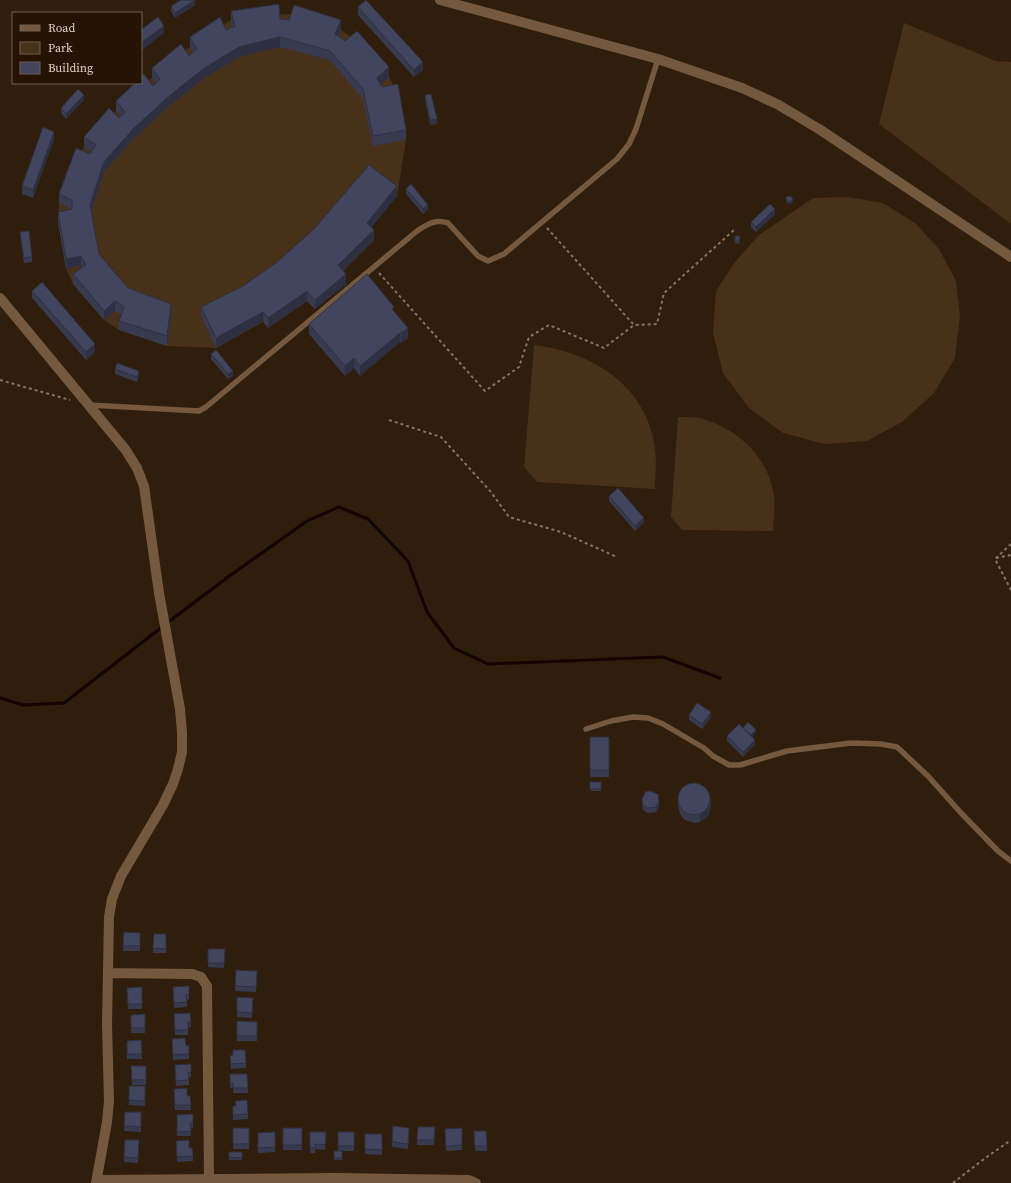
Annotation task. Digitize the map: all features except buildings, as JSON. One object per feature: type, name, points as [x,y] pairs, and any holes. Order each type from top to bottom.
[{"type":"street","points":[[440,0],[658,58],[742,88],[778,104],[1011,257]]},
{"type":"street","points":[[0,298],[126,449],[141,477],[144,486],[159,593],[180,709],[182,752],[178,769],[163,805],[121,876],[110,907],[107,1024],[109,1101],[97,1182],[209,1179],[469,1180],[476,1183]]},
{"type":"street","points":[[108,973],[192,974],[201,977],[207,986],[209,1179]]},
{"type":"lane","points":[[89,405],[199,411],[417,231],[432,222],[441,221],[448,223],[478,256],[488,261],[504,254],[617,159],[629,144],[636,129],[658,58]]},
{"type":"lane","points":[[586,729],[611,720],[633,716],[648,718],[663,724],[704,748],[713,756],[729,765],[740,765],[787,751],[851,743],[881,744],[897,747],[928,776],[998,851],[1011,861]]},
{"type":"path","points":[[542,223],[634,325]]},
{"type":"path","points":[[374,267],[485,391],[519,366],[529,337],[549,325],[604,348],[634,325],[657,324],[664,293],[735,229]]},
{"type":"path","points":[[0,380],[89,405]]},
{"type":"path","points":[[389,420],[441,437],[491,492],[509,517],[561,532],[617,557]]},
{"type":"path","points":[[995,559],[1011,544]]},
{"type":"path","points":[[995,559],[1011,555]]},
{"type":"path","points":[[995,559],[1011,590]]},
{"type":"path","points":[[953,1183],[1011,1140]]},
{"type":"green space","points":[[279,14],[294,15],[341,30],[357,41],[389,77],[398,94],[406,140],[397,196],[367,232],[374,240],[339,275],[346,284],[315,309],[307,301],[268,328],[263,322],[216,348],[167,346],[119,330],[104,320],[73,284],[66,269],[58,222],[59,203],[76,158],[109,118],[144,84],[190,47],[231,20]]},
{"type":"green space","points":[[904,23],[996,61],[1011,62],[1011,224],[879,124]]},
{"type":"green space","points":[[848,197],[883,203],[915,223],[939,249],[956,281],[960,316],[955,358],[934,393],[902,422],[867,441],[825,444],[783,433],[749,408],[723,373],[713,333],[716,291],[735,262],[759,235],[813,198]]},
{"type":"green space","points":[[534,345],[556,349],[576,355],[596,364],[614,376],[629,390],[641,407],[650,427],[656,454],[655,489],[537,482],[524,467]]},
{"type":"green space","points":[[678,417],[699,418],[713,422],[725,428],[748,445],[765,468],[771,481],[774,495],[773,531],[682,530],[671,517]]},
{"type":"waterway","points":[[167,623],[228,577],[307,521],[339,507],[368,519],[408,561],[427,612],[454,648],[488,664],[663,657],[720,678]]},
{"type":"waterway","points":[[0,698],[23,705],[64,703],[162,627]]}]
